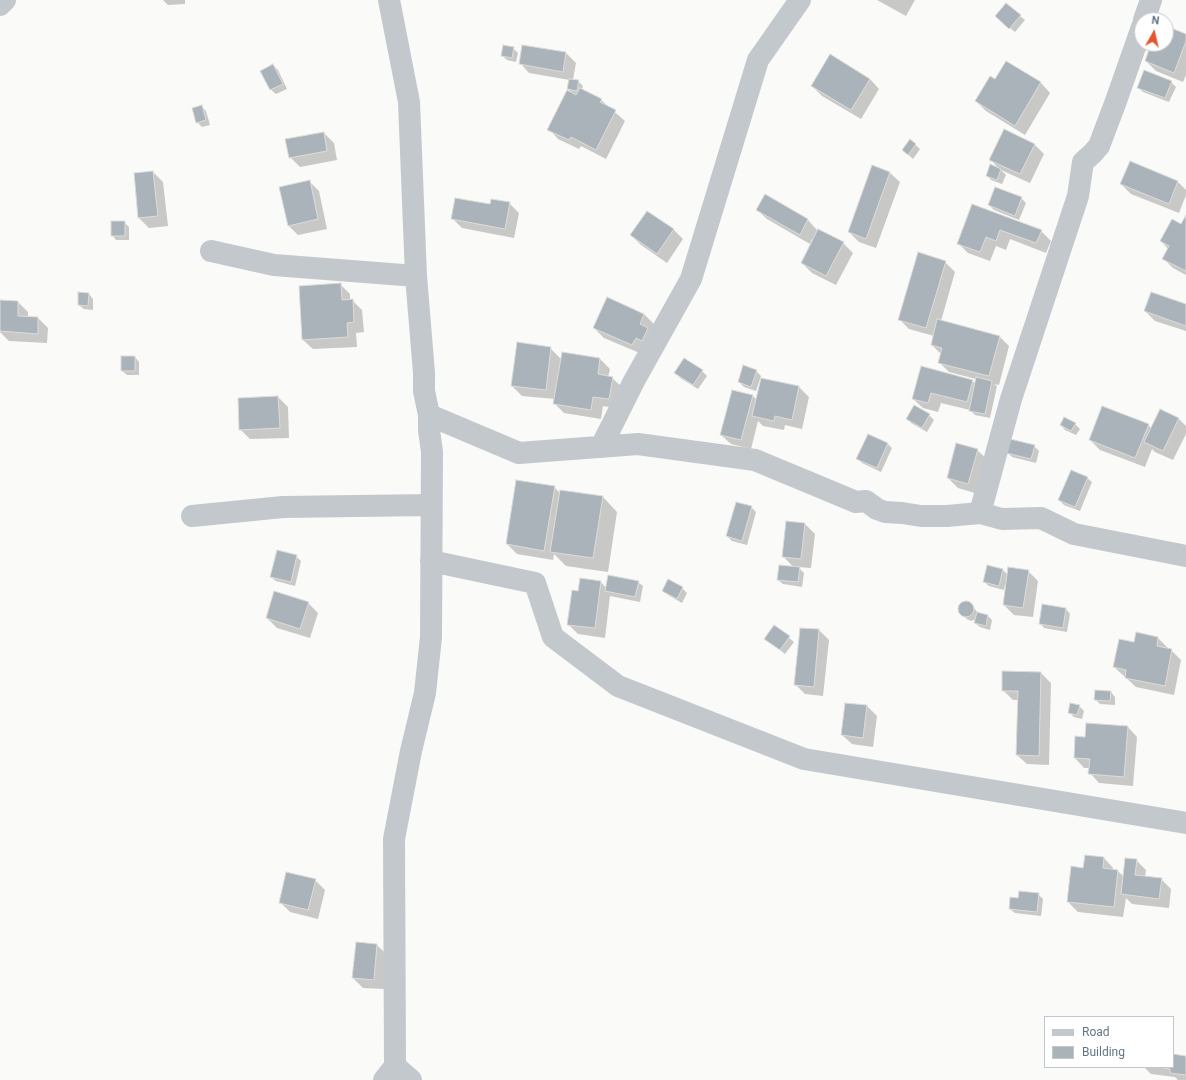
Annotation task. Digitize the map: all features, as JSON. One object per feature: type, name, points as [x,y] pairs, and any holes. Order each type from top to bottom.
[{"type":"street","points":[[0,5],[5,0]]},
{"type":"street","points":[[389,0],[409,102],[416,276],[424,373],[424,391],[429,415],[429,430],[432,452],[431,638],[425,693],[411,751],[394,839],[397,1075]]},
{"type":"street","points":[[601,447],[634,381],[691,279],[758,60],[800,0]]},
{"type":"street","points":[[1147,12],[1151,0]]},
{"type":"street","points":[[980,513],[1010,399],[1078,196],[1083,162],[1099,146],[1134,50]]},
{"type":"street","points":[[211,251],[274,265],[416,276]]},
{"type":"street","points":[[429,415],[519,453],[638,444],[755,460],[856,502],[866,501],[877,509],[885,512],[902,512],[921,516],[947,516],[980,513],[1002,519],[1041,518],[1074,534],[1186,556]]},
{"type":"street","points":[[192,516],[283,507],[432,504]]},
{"type":"street","points":[[431,561],[535,583],[553,637],[618,686],[804,759],[1186,823]]},
{"type":"building","points":[[1006,3],[1021,15],[1009,29],[995,16]]},
{"type":"building","points":[[1174,29],[1186,34],[1186,41],[1174,73],[1145,61],[1148,52],[1174,52]]},
{"type":"building","points":[[503,45],[514,47],[512,58],[501,56]]},
{"type":"building","points":[[522,45],[566,52],[563,72],[519,64]]},
{"type":"building","points":[[830,54],[870,79],[851,110],[811,86]]},
{"type":"building","points":[[1006,61],[1041,82],[1015,126],[975,101],[990,76],[995,79]]},
{"type":"building","points":[[273,64],[283,84],[270,90],[260,71]]},
{"type":"building","points":[[1144,70],[1172,81],[1165,98],[1137,88]]},
{"type":"building","points":[[569,79],[579,80],[577,91],[567,89]]},
{"type":"building","points":[[580,88],[602,99],[600,102],[616,110],[596,150],[571,137],[569,140],[547,130],[567,90],[576,95]]},
{"type":"building","points":[[202,105],[206,120],[196,123],[192,108]]},
{"type":"building","points":[[1004,129],[1035,144],[1020,174],[989,160]]},
{"type":"building","points":[[324,132],[327,151],[289,158],[285,139]]},
{"type":"building","points":[[910,139],[916,144],[908,155],[902,150]]},
{"type":"building","points":[[1130,161],[1178,181],[1169,204],[1120,184]]},
{"type":"building","points":[[990,164],[1001,169],[997,180],[986,176]]},
{"type":"building","points":[[872,165],[890,172],[866,239],[848,232]]},
{"type":"building","points":[[153,171],[158,216],[138,218],[134,173]]},
{"type":"building","points":[[310,180],[318,219],[288,226],[279,187]]},
{"type":"building","points":[[995,187],[1022,197],[1015,216],[988,205]]},
{"type":"building","points":[[765,194],[808,219],[800,235],[756,210]]},
{"type":"building","points":[[455,198],[490,204],[491,199],[510,202],[505,229],[451,219]]},
{"type":"building","points":[[972,204],[1042,230],[1036,243],[1000,230],[996,241],[986,237],[980,252],[957,244]]},
{"type":"building","points":[[647,211],[674,229],[657,254],[630,235]]},
{"type":"building","points":[[1186,215],[1186,271],[1162,259],[1169,246],[1160,241],[1172,219],[1181,224]]},
{"type":"building","points":[[111,221],[125,221],[125,236],[111,236]]},
{"type":"building","points":[[818,229],[844,242],[826,276],[801,263]]},
{"type":"building","points":[[918,252],[946,261],[926,328],[898,320]]},
{"type":"building","points":[[341,283],[342,300],[353,299],[354,322],[347,323],[348,337],[302,340],[299,286]]},
{"type":"building","points":[[78,292],[89,293],[88,306],[78,305]]},
{"type":"building","points":[[1151,292],[1186,304],[1186,326],[1144,311]]},
{"type":"building","points":[[607,297],[644,314],[640,324],[648,328],[642,341],[636,338],[632,345],[593,328]]},
{"type":"building","points":[[0,300],[18,301],[18,316],[38,317],[38,334],[0,331]]},
{"type":"building","points":[[937,319],[1000,336],[989,376],[938,363],[942,348],[931,345]]},
{"type":"building","points":[[517,342],[551,347],[546,390],[511,386]]},
{"type":"building","points":[[562,352],[600,358],[598,374],[613,377],[609,399],[593,397],[591,410],[553,404]]},
{"type":"building","points":[[121,356],[135,356],[135,371],[121,371]]},
{"type":"building","points":[[684,358],[703,370],[693,385],[674,373]]},
{"type":"building","points":[[743,365],[757,370],[751,387],[738,382]]},
{"type":"building","points":[[921,366],[973,380],[967,402],[931,393],[928,403],[912,399]]},
{"type":"building","points":[[976,377],[992,381],[985,414],[969,411]]},
{"type":"building","points":[[761,378],[799,386],[792,420],[775,416],[774,421],[752,416]]},
{"type":"building","points":[[732,390],[753,395],[741,440],[720,435]]},
{"type":"building","points":[[278,396],[280,428],[239,430],[238,398]]},
{"type":"building","points":[[914,405],[930,414],[922,428],[906,419]]},
{"type":"building","points":[[1102,406],[1149,424],[1135,458],[1089,440]]},
{"type":"building","points":[[1160,409],[1179,418],[1163,451],[1144,442]]},
{"type":"building","points":[[1064,417],[1076,423],[1071,431],[1060,425]]},
{"type":"building","points":[[868,434],[888,443],[877,468],[856,459]]},
{"type":"building","points":[[1010,439],[1035,445],[1031,459],[1006,453]]},
{"type":"building","points":[[956,443],[978,449],[968,484],[947,478]]},
{"type":"building","points":[[1071,470],[1088,477],[1075,507],[1058,500]]},
{"type":"building","points":[[516,480],[555,486],[544,551],[506,544]]},
{"type":"building","points":[[560,490],[603,496],[593,558],[550,552]]},
{"type":"building","points":[[736,502],[752,506],[742,541],[726,536]]},
{"type":"building","points":[[786,521],[805,523],[801,559],[782,557]]},
{"type":"building","points":[[277,550],[297,555],[291,582],[270,577]]},
{"type":"building","points":[[779,565],[800,567],[798,582],[777,580]]},
{"type":"building","points":[[987,565],[1003,569],[999,586],[983,582]]},
{"type":"building","points":[[1008,567],[1029,570],[1023,608],[1003,605]]},
{"type":"building","points":[[608,575],[639,581],[635,597],[605,591]]},
{"type":"building","points":[[580,578],[601,581],[595,628],[567,625],[572,590],[578,591]]},
{"type":"building","points":[[668,579],[683,587],[677,599],[662,591]]},
{"type":"building","points":[[274,591],[309,602],[300,629],[266,618]]},
{"type":"building","points":[[966,601],[973,606],[974,609],[969,616],[966,617],[959,612],[958,609],[963,602]]},
{"type":"building","points":[[1042,604],[1066,608],[1063,628],[1039,624]]},
{"type":"building","points":[[977,612],[988,615],[986,626],[974,623]]},
{"type":"building","points":[[774,625],[790,636],[780,650],[764,639]]},
{"type":"building","points":[[800,628],[819,629],[814,687],[794,685]]},
{"type":"building","points":[[1136,632],[1158,637],[1157,646],[1172,649],[1165,686],[1125,678],[1126,670],[1113,667],[1119,639],[1134,642]]},
{"type":"building","points":[[1002,671],[1041,672],[1039,756],[1016,755],[1018,691],[1002,691]]},
{"type":"building","points":[[1095,690],[1111,691],[1110,701],[1094,700]]},
{"type":"building","points":[[845,703],[867,705],[863,738],[841,735]]},
{"type":"building","points":[[1070,703],[1080,705],[1077,715],[1068,713]]},
{"type":"building","points":[[1086,723],[1128,726],[1124,777],[1088,774],[1090,759],[1074,758],[1075,736],[1085,737]]},
{"type":"building","points":[[1085,855],[1104,857],[1103,868],[1118,870],[1114,907],[1067,902],[1071,866],[1083,868]]},
{"type":"building","points":[[1125,858],[1137,859],[1135,875],[1162,878],[1159,899],[1121,894]]},
{"type":"building","points":[[286,872],[316,879],[308,910],[279,903]]},
{"type":"building","points":[[1019,891],[1039,893],[1037,912],[1009,909],[1010,897],[1018,898]]},
{"type":"building","points":[[356,942],[377,944],[374,980],[352,978]]},
{"type":"building","points":[[1174,1054],[1186,1056],[1186,1075],[1170,1073],[1170,1069],[1164,1068],[1174,1068]]}]
